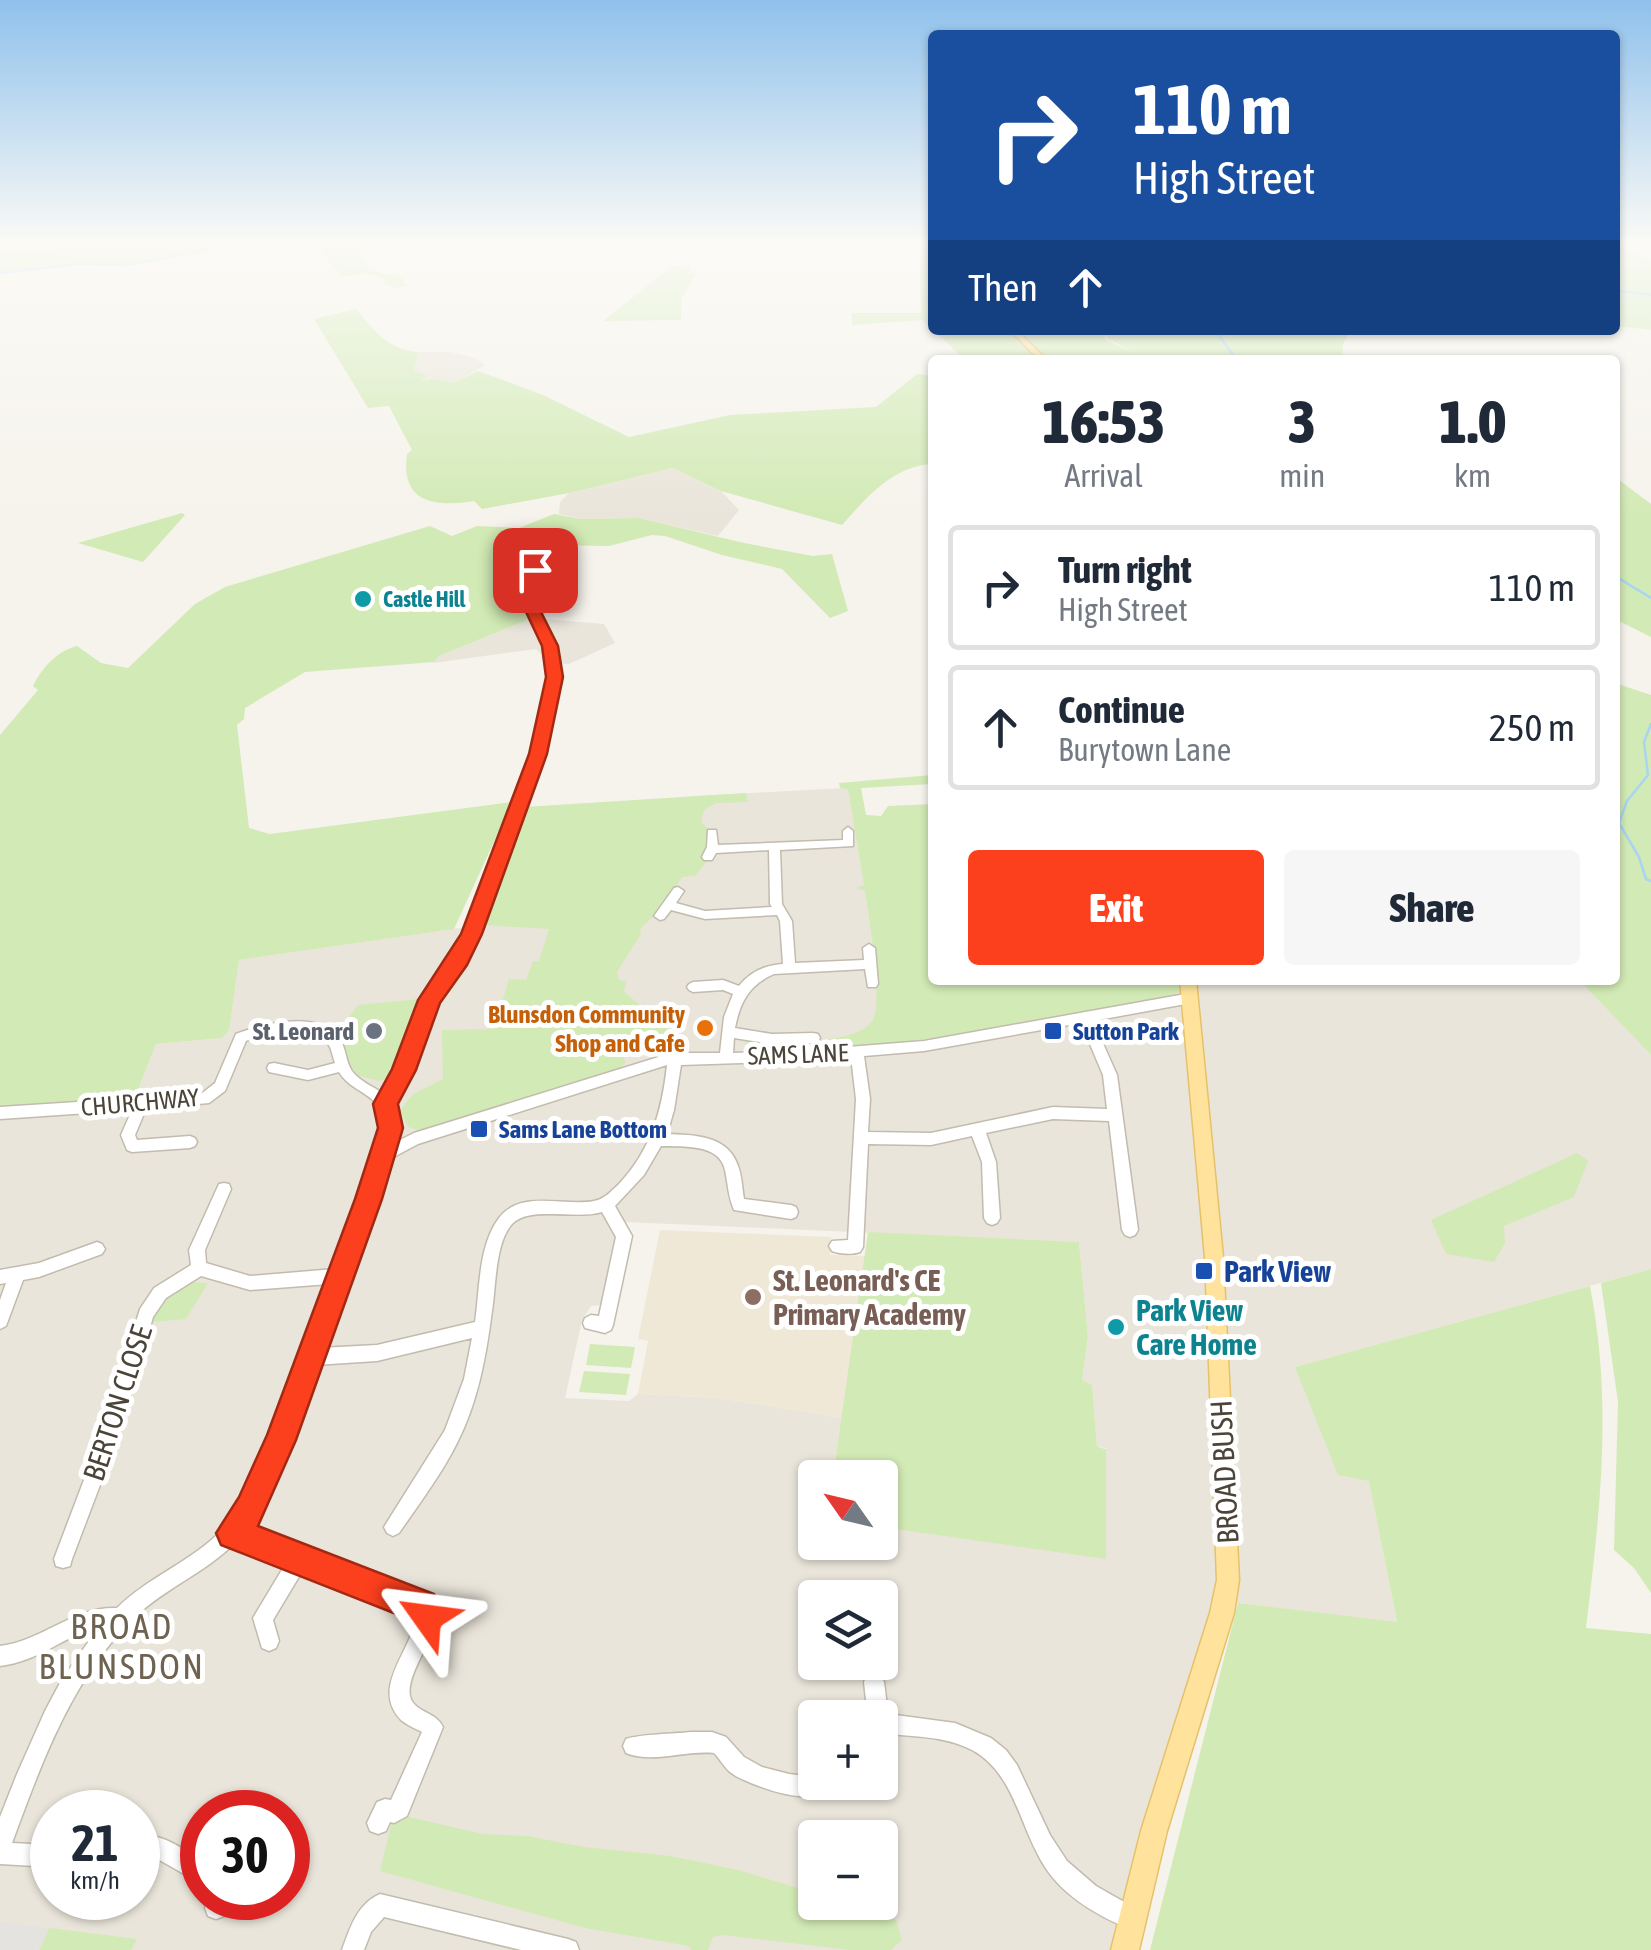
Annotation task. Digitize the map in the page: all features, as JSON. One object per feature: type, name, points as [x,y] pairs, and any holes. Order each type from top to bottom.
[{"type":"main road","points":[[1018,335],[1038,355]]},
{"type":"main road","name":"BROAD BUSH","points":[[1125,1950],[1154,1832],[1222,1613],[1228,1580],[1214,1258],[1189,989]]},
{"type":"street","points":[[0,1845],[60,1706],[121,1618],[232,1533],[250,1509],[267,1472],[383,1156],[390,1128],[386,1104],[404,1070],[430,1000],[460,959],[472,934],[544,734],[554,662],[534,612],[534,557],[530,545]]},
{"type":"street","points":[[712,833],[710,853],[850,843]]},
{"type":"street","points":[[774,846],[779,912],[786,921],[790,968]]},
{"type":"street","points":[[660,916],[678,891]]},
{"type":"street","points":[[670,905],[705,915],[779,912]]},
{"type":"street","points":[[869,948],[872,984]]},
{"type":"street","points":[[726,1057],[732,1006],[740,991],[768,970],[870,964]]},
{"type":"street","points":[[693,987],[723,985],[740,991]]},
{"type":"street","name":"SAMS LANE","points":[[383,1156],[414,1139],[646,1064],[676,1058],[856,1052],[975,1040],[1086,1018],[1189,989]]},
{"type":"street","points":[[1086,1018],[1108,1065],[1130,1230]]},
{"type":"street","name":"CHURCHWAY","points":[[0,1113],[209,1096],[221,1084],[241,1038],[264,1030],[319,1030],[332,1039],[347,1075],[386,1104]]},
{"type":"street","points":[[728,1032],[772,1039],[806,1034]]},
{"type":"street","points":[[837,1246],[854,1247],[866,1195],[863,1100],[856,1052]]},
{"type":"street","points":[[393,1527],[458,1424],[473,1372],[494,1241],[500,1228],[511,1215],[527,1208],[606,1205],[632,1179],[660,1140],[670,1109],[676,1058]]},
{"type":"street","points":[[274,1068],[308,1075],[343,1066]]},
{"type":"street","points":[[141,1104],[128,1135],[129,1144],[139,1148],[190,1142]]},
{"type":"street","points":[[862,1138],[922,1139],[1054,1113],[1116,1115]]},
{"type":"street","points":[[390,1128],[414,1139]]},
{"type":"street","points":[[977,1129],[990,1162],[987,1206]]},
{"type":"street","points":[[660,1140],[713,1146],[730,1161],[739,1205],[746,1209],[791,1212]]},
{"type":"street","points":[[224,1189],[198,1250],[199,1268],[250,1283],[339,1276]]},
{"type":"street","points":[[591,1323],[605,1324],[624,1236],[606,1205]]},
{"type":"street","points":[[1109,1205],[1126,1206]]},
{"type":"street","points":[[0,1321],[8,1277],[97,1249]]},
{"type":"street","name":"BERTON CLOSE","points":[[63,1559],[110,1434],[149,1308],[166,1288],[199,1268]]},
{"type":"street","points":[[308,1357],[378,1353],[479,1330]]},
{"type":"street","points":[[232,1533],[426,1611],[424,1627],[403,1677],[402,1697],[406,1709],[433,1727],[432,1733],[399,1808],[394,1812],[385,1810],[378,1823]]},
{"type":"street","points":[[269,1641],[264,1618],[298,1561]]},
{"type":"street","points":[[0,1656],[19,1654],[90,1619],[121,1618]]},
{"type":"street","points":[[874,1682],[876,1700]]},
{"type":"street","points":[[898,1723],[964,1735],[990,1750],[1015,1778],[1059,1868],[1107,1907],[1132,1919]]},
{"type":"street","points":[[633,1746],[719,1744],[746,1770],[798,1785]]},
{"type":"street","points":[[0,1854],[30,1855]]},
{"type":"street","points":[[353,1950],[362,1925],[380,1905],[568,1950]]},
{"type":"shaded area","points":[[419,352],[451,352],[485,365],[453,384],[436,379],[426,382],[418,380],[426,376],[412,370]]},
{"type":"shaded area","points":[[673,468],[721,491],[739,510],[718,536],[639,518],[581,519],[559,514],[560,502],[569,493]]},
{"type":"shaded area","points":[[525,603],[542,614],[543,619],[604,624],[615,643],[569,664],[550,663],[536,649],[433,663],[439,656],[527,620]]},
{"type":"shaded area","points":[[861,787],[890,1034],[1148,985],[1584,985],[1651,1055],[1651,1269],[1295,1367],[1369,1480],[1397,1623],[1238,1603],[1214,1607],[1151,1797],[1111,1950],[0,1950],[0,1107],[135,1098],[156,1044],[222,1038],[231,1013],[239,960],[480,925],[680,797]],"holes":[[[625,1222],[1079,1242],[1088,1337],[1082,1380],[1092,1385],[1097,1447],[1106,1448],[1106,1558],[898,1529],[898,1560],[798,1560],[798,1460],[836,1460],[842,1418],[719,1398],[638,1394],[629,1401],[565,1398],[582,1320],[591,1306],[604,1305]]]},
{"type":"shaded area","name":"St. Leonard's CE Primary Academy","points":[[660,1230],[831,1237],[830,1255],[866,1256],[842,1418],[719,1398],[638,1394],[648,1341],[638,1339]]},
{"type":"shaded area","points":[[0,1922],[49,1928],[39,1950],[0,1950]]},
{"type":"green space","points":[[322,333],[377,333],[399,348],[419,352],[413,370],[427,376],[420,381],[453,383],[478,371],[543,395],[629,437],[730,415],[876,407],[917,374],[928,375],[928,465],[893,477],[842,525],[721,491],[673,468],[482,509],[474,501],[434,502],[415,492],[406,471],[407,454],[412,450],[389,406],[368,408]]},
{"type":"green space","points":[[939,335],[1013,335],[1033,355],[960,355]]},
{"type":"green space","points":[[1020,335],[1105,335],[1104,339],[1133,352],[1107,338],[1108,335],[1348,335],[1342,355],[1041,355]]},
{"type":"green space","points":[[1620,481],[1651,504],[1651,637],[1620,622]]},
{"type":"green space","points":[[554,514],[581,519],[639,518],[813,556],[832,554],[848,611],[830,618],[782,569],[665,536],[652,535],[609,546],[542,545],[535,547],[548,574],[544,614],[535,613],[525,603],[527,620],[439,656],[434,662],[305,672],[245,708],[244,719],[237,725],[249,828],[270,834],[512,802],[454,929],[239,960],[229,1030],[222,1038],[156,1044],[135,1098],[0,1107],[0,735],[38,690],[33,686],[46,667],[77,646],[101,663],[128,668],[195,604],[225,587],[430,526],[452,536],[477,526],[519,528]]},
{"type":"green space","points":[[185,515],[143,562],[78,543]]},
{"type":"green space","points":[[1620,685],[1651,695],[1651,1055],[1584,985],[1620,985]]},
{"type":"green space","points":[[928,775],[928,784],[861,788],[866,815],[881,816],[888,806],[928,804],[928,985],[1180,985],[1179,992],[1122,1009],[882,1046],[807,1052],[746,1048],[746,1042],[751,1040],[833,1039],[863,1029],[872,1021],[877,997],[872,939],[865,891],[856,888],[864,885],[848,789],[840,788],[839,783]]},
{"type":"green space","points":[[746,793],[748,802],[716,803],[704,810],[701,822],[709,830],[709,859],[695,876],[682,877],[664,906],[640,929],[641,934],[617,972],[619,980],[626,981],[624,992],[639,1004],[640,1012],[630,1015],[631,1025],[667,1022],[666,1052],[622,1056],[626,1062],[620,1068],[422,1131],[408,1127],[400,1110],[413,1094],[443,1079],[442,1030],[494,1029],[509,979],[526,980],[533,961],[539,961],[549,929],[480,925],[524,807]]},
{"type":"green space","points":[[420,999],[397,1075],[379,1081],[356,1075],[336,1035],[358,1005]]},
{"type":"green space","points":[[1577,1153],[1588,1161],[1574,1197],[1504,1226],[1505,1243],[1494,1262],[1446,1254],[1431,1220]]},
{"type":"green space","points":[[868,1232],[1079,1242],[1088,1337],[1082,1380],[1092,1385],[1097,1447],[1106,1449],[1106,1559],[898,1530],[898,1460],[835,1460]]},
{"type":"green space","points":[[1651,1269],[1651,1593],[1634,1568],[1614,1550],[1618,1402],[1601,1283]]},
{"type":"green space","points":[[190,1282],[208,1283],[186,1319],[152,1322],[165,1296]]},
{"type":"green space","points":[[1590,1286],[1603,1415],[1586,1628],[1651,1634],[1651,1950],[1150,1950],[1238,1603],[1397,1622],[1369,1481],[1338,1475],[1295,1367]]},
{"type":"green space","points":[[590,1344],[635,1347],[631,1368],[586,1365]]},
{"type":"green space","points":[[584,1371],[630,1374],[626,1395],[579,1392]]},
{"type":"green space","points":[[405,1816],[483,1834],[527,1836],[670,1856],[738,1870],[798,1888],[798,1920],[896,1920],[902,1940],[891,1950],[850,1950],[723,1935],[713,1937],[708,1950],[691,1950],[689,1946],[585,1928],[380,1871],[392,1821]]},
{"type":"green space","points":[[49,1928],[137,1939],[131,1950],[39,1950]]},
{"type":"waterway","points":[[1219,335],[1233,355]]},
{"type":"waterway","points":[[1620,579],[1651,598]]},
{"type":"waterway","points":[[1620,820],[1627,801],[1648,775],[1644,742],[1651,724]]},
{"type":"waterway","points":[[1620,825],[1639,857],[1646,879],[1651,881]]},
{"type":"place","name":"Castle Hill","points":[[363,599]]},
{"type":"place","name":"Blunsdon Community Shop and Cafe","points":[[705,1028]]},
{"type":"place","name":"St. Leonard","points":[[374,1031]]},
{"type":"place","name":"Sutton Park","points":[[1053,1031]]},
{"type":"place","name":"Sams Lane Bottom","points":[[479,1129]]},
{"type":"place","name":"Park View","points":[[1204,1271]]},
{"type":"place","name":"St. Leonard's CE Primary Academy","points":[[753,1297]]},
{"type":"place","name":"Park View Care Home","points":[[1116,1327]]},
{"type":"district","name":"BROAD BLUNSDON","points":[[122,1646]]},
{"type":"route","points":[[427,1618],[421,1606],[232,1533],[250,1509],[267,1472],[369,1199],[390,1128],[386,1104],[404,1070],[430,1000],[460,959],[472,934],[538,754],[555,677],[550,646],[534,612],[535,570]]}]
